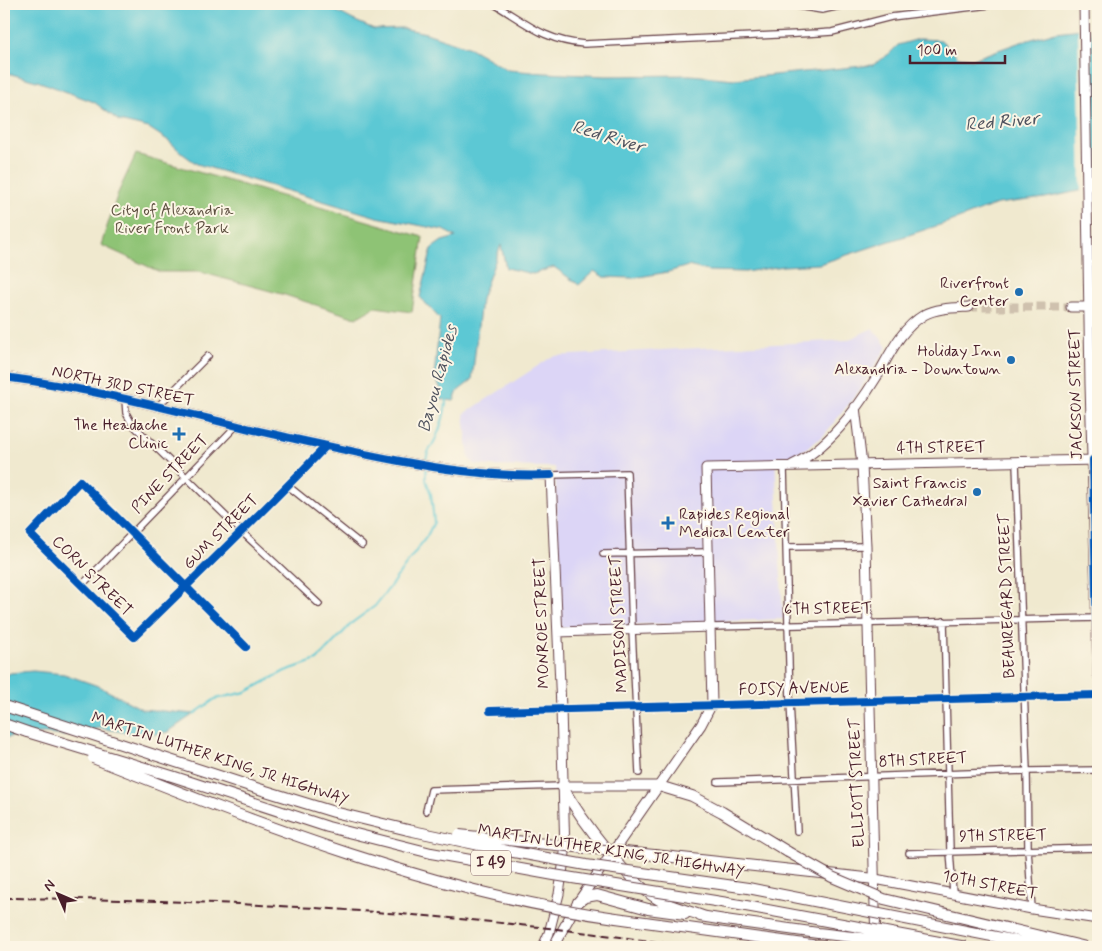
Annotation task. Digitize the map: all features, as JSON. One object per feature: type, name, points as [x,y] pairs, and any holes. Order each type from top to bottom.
[{"type":"highway","name":"MARTIN LUTHER KING, JR HIGHWAY","points":[[4,706],[334,812],[408,830],[586,865],[748,888],[1048,947]]},
{"type":"highway","name":"MARTIN LUTHER KING, JR HIGHWAY","points":[[4,724],[319,824],[430,852],[554,875],[756,907],[966,947]]},
{"type":"highway","points":[[27,732],[251,819],[365,859],[477,890],[616,918],[826,947]]},
{"type":"highway","points":[[562,786],[580,814],[611,854],[637,881],[662,901],[706,917]]},
{"type":"highway","points":[[659,786],[692,796],[832,877],[884,899],[1086,947]]},
{"type":"highway","points":[[408,830],[876,879]]},
{"type":"highway","points":[[578,902],[585,897],[597,895],[648,909],[818,933],[946,947]]},
{"type":"main road","name":"JACKSON STREET","points":[[1084,4],[1088,231],[1094,307],[1098,675]]},
{"type":"main road","points":[[784,467],[813,452],[830,436],[855,407],[902,335],[915,322],[933,311],[968,307]]},
{"type":"main road","points":[[1071,307],[1094,307]]},
{"type":"main road","name":"NORTH 3RD STREET","points":[[4,377],[44,382],[158,406],[236,426],[395,460],[462,471],[517,477],[551,475]]},
{"type":"main road","name":"ELLIOTT STREET","points":[[855,407],[862,465],[866,546],[876,879],[876,947]]},
{"type":"main road","name":"4TH STREET","points":[[709,552],[706,468],[1096,460]]},
{"type":"main road","name":"MONROE STREET","points":[[543,947],[549,933],[559,894],[565,853],[551,475]]},
{"type":"main road","points":[[553,947],[578,902],[701,725],[712,704],[709,552]]},
{"type":"main road","name":"6TH STREET","points":[[558,632],[711,627]]},
{"type":"main road","points":[[562,786],[659,786]]},
{"type":"main road","name":"10TH STREET","points":[[876,879],[1098,920]]},
{"type":"street","points":[[494,4],[546,36],[566,42],[584,44],[832,32],[891,17],[961,6],[998,4]]},
{"type":"street","points":[[785,4],[822,10],[849,4]]},
{"type":"street","points":[[158,406],[208,356]]},
{"type":"street","points":[[125,399],[128,420],[242,532],[319,604]]},
{"type":"street","name":"PINE STREET","points":[[82,585],[236,426]]},
{"type":"street","name":"GUM STREET","points":[[134,637],[242,532],[326,446]]},
{"type":"street","name":"BEAUREGARD STREET","points":[[1016,462],[1028,850],[1032,909]]},
{"type":"street","points":[[784,467],[790,702],[797,831]]},
{"type":"street","name":"MADISON STREET","points":[[551,475],[626,473],[639,773]]},
{"type":"street","name":"CORN STREET","points":[[132,532],[80,481],[30,534],[134,637]]},
{"type":"street","points":[[288,486],[362,545]]},
{"type":"street","points":[[132,532],[246,647]]},
{"type":"street","points":[[787,547],[866,546]]},
{"type":"street","points":[[604,554],[709,552]]},
{"type":"street","name":"6TH STREET","points":[[711,627],[1098,618]]},
{"type":"street","points":[[944,621],[950,851],[953,893]]},
{"type":"street","name":"FOISY AVENUE","points":[[490,711],[1098,695]]},
{"type":"street","name":"8TH STREET","points":[[718,782],[1098,770]]},
{"type":"street","points":[[426,811],[431,790],[562,786]]},
{"type":"street","name":"9TH STREET","points":[[909,852],[1098,848]]},
{"type":"shaded area","name":"Rapides Regional Medical Center","points":[[873,328],[887,347],[859,391],[824,435],[805,449],[791,456],[775,457],[783,619],[594,626],[561,629],[555,467],[475,464],[469,459],[464,414],[553,356],[848,340]]},
{"type":"green space","name":"City of Alexandria River Front Park","points":[[136,154],[423,237],[412,312],[375,307],[356,318],[285,295],[200,272],[160,272],[101,245],[118,193]]},
{"type":"water","name":"Red River","points":[[4,4],[323,4],[374,29],[402,28],[426,33],[470,48],[508,70],[606,76],[690,75],[734,79],[873,65],[898,45],[919,39],[941,40],[958,57],[973,59],[1056,32],[1098,27],[1098,191],[1084,190],[1045,198],[997,204],[958,219],[819,264],[783,266],[745,272],[708,271],[688,266],[668,272],[633,278],[604,277],[594,271],[579,285],[554,267],[533,274],[506,268],[501,245],[481,299],[472,380],[458,391],[454,401],[440,399],[441,389],[434,376],[440,319],[420,297],[432,248],[442,241],[456,237],[443,230],[377,217],[197,164],[169,141],[149,128],[119,121],[94,102],[40,82],[4,72]]},
{"type":"water","points":[[33,671],[64,674],[98,686],[142,709],[194,714],[168,732],[145,736],[100,728],[65,736],[45,734],[4,738],[4,676],[10,673]]},
{"type":"pier","points":[[1091,25],[1094,193],[1081,193],[1078,27]]},
{"type":"waterway","name":"Bayou Rapides","points":[[426,464],[428,453],[442,423],[447,398]]},
{"type":"waterway","name":"Bayou Rapides","points":[[194,714],[215,699],[246,692],[285,671],[317,660],[353,622],[375,606],[427,536],[434,522],[431,494],[426,480],[426,468]]},
{"type":"tunnel","points":[[969,307],[1071,307]]},
{"type":"railway","points":[[4,898],[90,899],[348,910],[519,925],[690,947]]},
{"type":"cycle path","points":[[4,377],[120,398],[367,455],[419,465],[498,474],[551,475]]},
{"type":"cycle path","points":[[246,647],[225,626],[205,606],[184,585],[163,564],[143,543],[80,481],[30,534],[134,637],[183,590],[207,566],[255,518],[326,446]]},
{"type":"cycle path","points":[[1093,460],[1098,675]]},
{"type":"cycle path","points":[[490,711],[1098,695]]},
{"type":"place","name":"Riverfront Center","points":[[1019,292]]},
{"type":"place","name":"Holiday Inn Alexandria - Downtown","points":[[1011,360]]},
{"type":"place","name":"The Headache Clinic","points":[[179,434]]},
{"type":"place","name":"Saint Francis Xavier Cathedral","points":[[977,492]]},
{"type":"place","name":"Rapides Regional Medical Center","points":[[668,523]]}]
